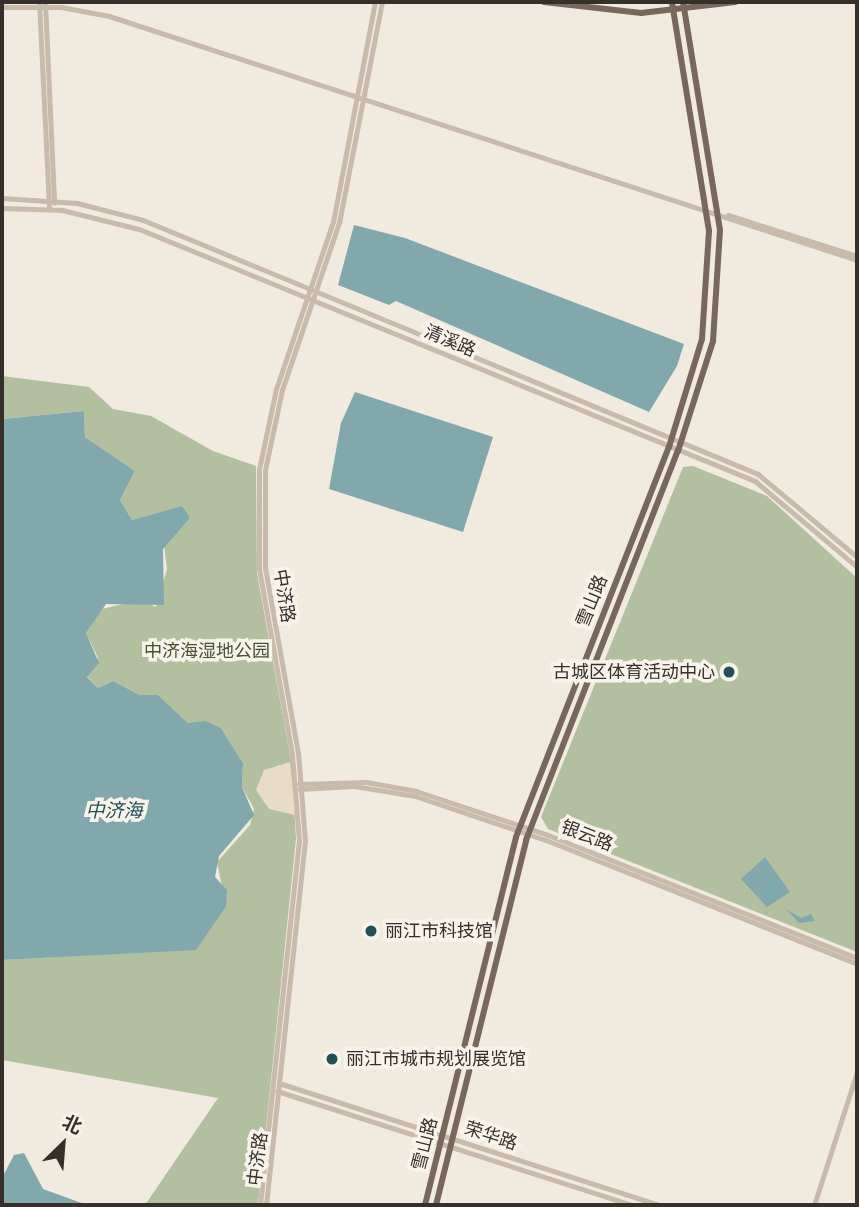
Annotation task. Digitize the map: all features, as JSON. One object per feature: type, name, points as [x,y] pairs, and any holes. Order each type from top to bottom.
[{"type":"main road","points":[[544,2],[674,12],[735,2]]},
{"type":"main road","name":"雪山路","points":[[425,1205],[519,828],[670,444],[708,312],[707,210],[672,2]]},
{"type":"main road","name":"雪山路","points":[[436,1205],[529,832],[680,447],[717,320],[718,214],[683,2]]},
{"type":"street","name":"中济路","points":[[266,1205],[297,889],[297,787],[259,568],[256,503],[269,412],[344,201],[375,2]]},
{"type":"street","name":"中济路","points":[[360,97],[382,2]]},
{"type":"street","points":[[42,4],[51,209]]},
{"type":"street","points":[[2,7],[42,4],[109,16],[857,258]]},
{"type":"street","name":"清溪路","points":[[2,198],[51,200],[143,220],[670,444]]},
{"type":"street","name":"清溪路","points":[[2,208],[51,209],[128,225],[670,444],[773,482],[857,557]]},
{"type":"street","name":"清溪路","points":[[680,447],[769,488],[857,567]]},
{"type":"street","name":"银云路","points":[[297,787],[388,785],[519,828],[857,964]]},
{"type":"street","name":"银云路","points":[[529,832],[857,958]]},
{"type":"street","points":[[814,1205],[857,1072]]},
{"type":"street","name":"荣华路","points":[[278,1082],[659,1205]]},
{"type":"street","name":"中济路","points":[[260,1205],[277,1091]]},
{"type":"street","name":"荣华路","points":[[277,1091],[632,1205]]},
{"type":"green space","name":"中济海湿地公园","points":[[2,376],[89,387],[113,409],[151,416],[213,451],[256,466],[257,573],[292,766],[296,839],[258,1205],[145,1205],[218,1098],[2,1060],[2,960],[196,949],[226,907],[217,862],[250,825],[254,809],[242,787],[243,763],[221,728],[188,723],[158,695],[140,695],[113,681],[98,688],[86,675],[98,658],[86,633],[102,609],[139,600],[156,607],[167,569],[164,546],[190,518],[176,508],[132,520],[120,500],[135,471],[85,437],[84,411],[2,419]]},
{"type":"green space","name":"古城区体育活动中心","points":[[693,466],[767,496],[857,578],[857,952],[548,829],[541,817],[683,467]]},
{"type":"shaded area","points":[[290,762],[295,815],[269,809],[256,790],[264,770]]},
{"type":"water","points":[[354,225],[405,238],[684,344],[677,366],[649,412],[396,301],[389,305],[338,285]]},
{"type":"water","points":[[355,392],[493,437],[463,532],[329,489],[341,423]]},
{"type":"water","name":"中济海","points":[[84,411],[85,437],[135,471],[120,500],[132,520],[182,506],[190,518],[163,549],[164,605],[106,604],[86,633],[99,663],[87,677],[98,688],[113,681],[140,695],[158,695],[188,723],[205,721],[221,728],[243,763],[242,787],[254,815],[219,856],[215,877],[227,890],[226,907],[196,950],[2,960],[2,419]]},
{"type":"water","points":[[765,857],[790,892],[767,907],[741,879]]},
{"type":"water","points":[[786,909],[801,918],[811,914],[815,921],[799,923]]},
{"type":"water","points":[[24,1153],[43,1189],[87,1205],[2,1205],[2,1178],[14,1155]]},
{"type":"place","name":"古城区体育活动中心","points":[[729,672]]},
{"type":"place","name":"丽江市科技馆","points":[[371,931]]},
{"type":"place","name":"丽江市城市规划展览馆","points":[[332,1059]]}]
